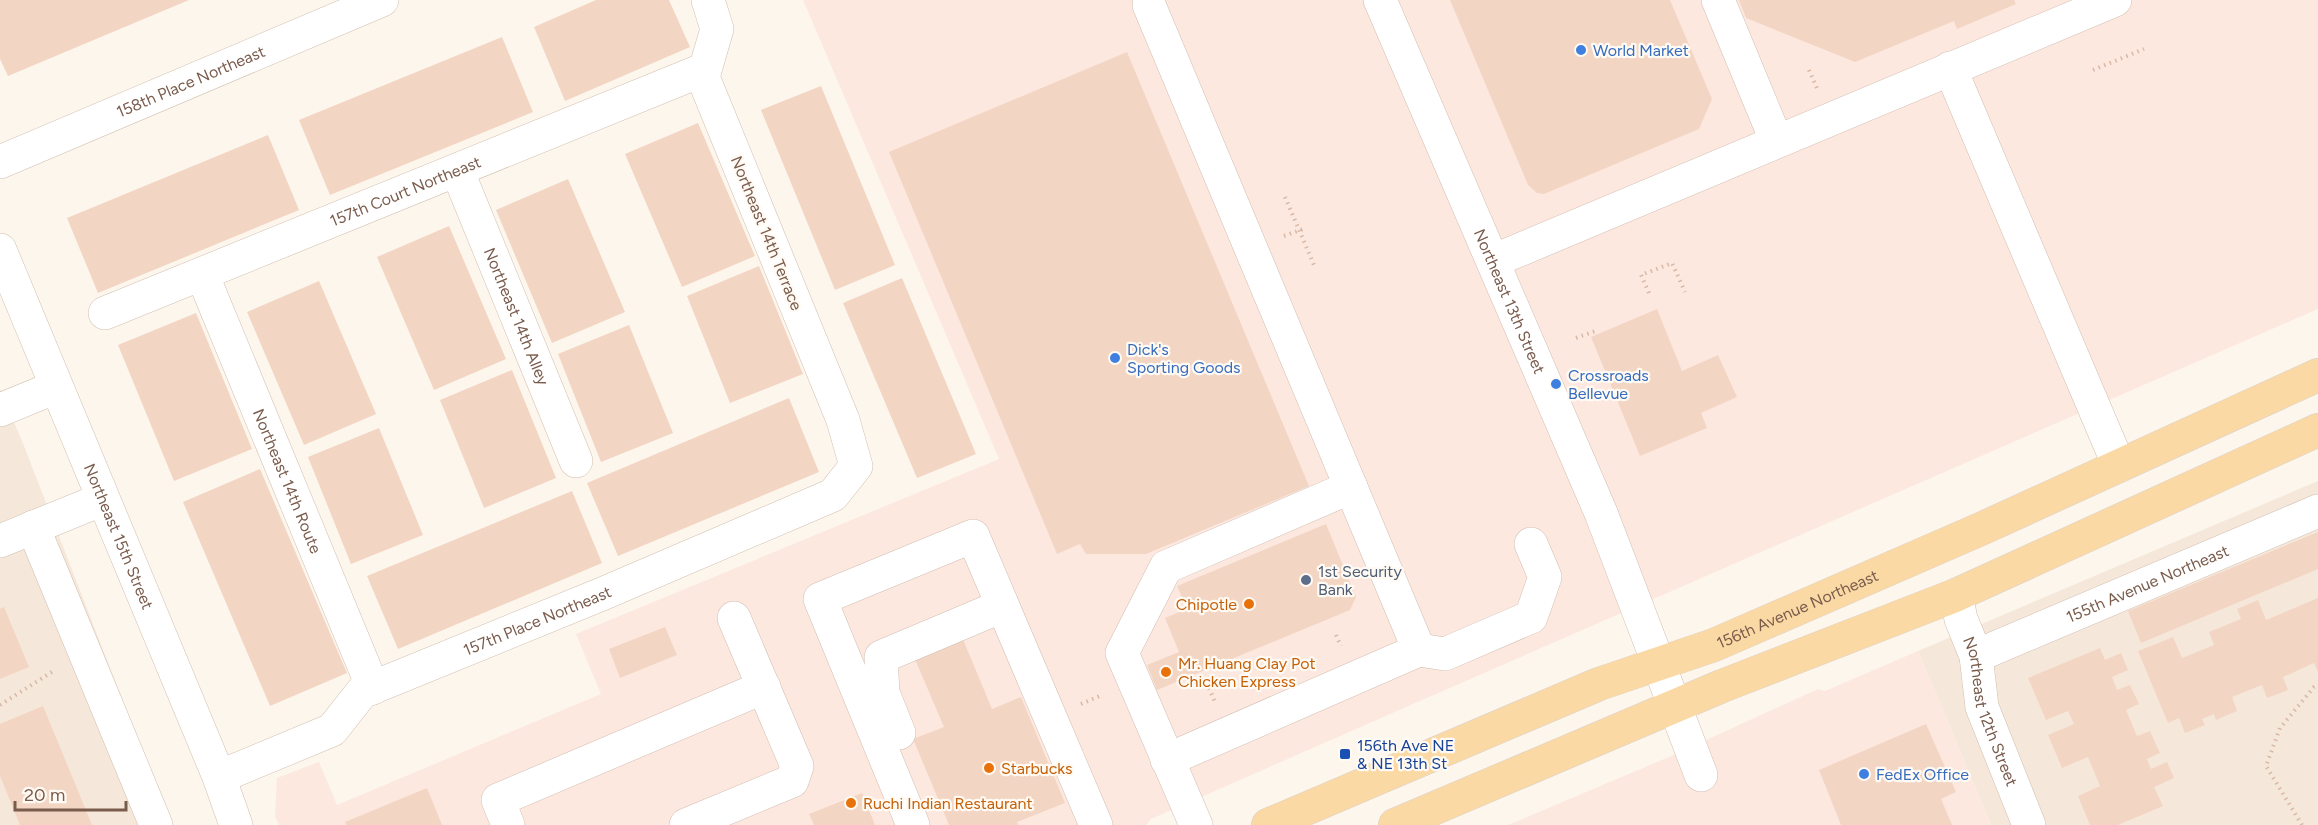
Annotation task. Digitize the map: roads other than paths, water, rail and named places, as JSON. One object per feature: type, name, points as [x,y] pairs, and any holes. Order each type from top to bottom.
[{"type":"main road","name":"156th Avenue Northeast","points":[[1268,825],[1599,684],[1714,645],[1972,532],[2318,375]]},
{"type":"main road","points":[[1395,825],[1673,707],[1956,595],[2318,430]]},
{"type":"street","name":"158th Place Northeast","points":[[0,162],[382,0]]},
{"type":"street","name":"Northeast 14th Terrace","points":[[708,0],[717,29],[703,77],[843,420],[856,466]]},
{"type":"street","name":"Northeast 13th Street","points":[[1380,0],[1601,513],[1673,707],[1701,775]]},
{"type":"street","points":[[1718,0],[1776,140]]},
{"type":"street","points":[[1492,261],[1776,140],[2115,0]]},
{"type":"street","points":[[1149,5],[1419,650]]},
{"type":"street","points":[[1950,68],[2119,466]]},
{"type":"street","name":"157th Court Northeast","points":[[105,313],[705,69]]},
{"type":"street","name":"Northeast 14th Alley","points":[[457,170],[576,461]]},
{"type":"street","name":"Northeast 15th Street","points":[[0,250],[219,777],[236,825]]},
{"type":"street","name":"Northeast 14th Route","points":[[202,274],[373,687]]},
{"type":"street","points":[[0,410],[56,387]]},
{"type":"street","name":"157th Place Northeast","points":[[219,777],[332,730],[362,692],[602,594],[833,495],[856,466]]},
{"type":"street","points":[[1196,825],[1122,653],[1166,567],[1351,487]]},
{"type":"street","points":[[0,542],[103,499]]},
{"type":"street","name":"155th Avenue Northeast","points":[[1976,656],[2318,511]]},
{"type":"street","points":[[33,527],[156,825]]},
{"type":"street","points":[[913,825],[820,599],[973,536],[1096,825]]},
{"type":"street","points":[[1167,760],[1419,650],[1445,654],[1532,617],[1545,578],[1531,544]]},
{"type":"street","name":"Northeast 12th Street","points":[[1956,595],[1960,619],[1976,656],[1982,707],[2029,825]]},
{"type":"street","points":[[937,825],[882,693],[881,657],[1002,606]]},
{"type":"street","points":[[686,825],[748,813],[792,781],[797,765],[734,618]]},
{"type":"street","points":[[508,825],[498,800],[764,687]]},
{"type":"place","name":"World Market","points":[[1581,50]]},
{"type":"place","name":"Dick's Sporting Goods","points":[[1115,358]]},
{"type":"place","name":"Crossroads Bellevue","points":[[1556,384]]},
{"type":"place","name":"1st Security Bank","points":[[1306,580]]},
{"type":"place","name":"Chipotle","points":[[1249,604]]},
{"type":"place","name":"Mr. Huang Clay Pot Chicken Express","points":[[1166,672]]},
{"type":"place","name":"156th Ave NE & NE 13th St","points":[[1345,754]]},
{"type":"place","name":"Starbucks","points":[[989,768]]},
{"type":"place","name":"FedEx Office","points":[[1864,774]]},
{"type":"place","name":"Ruchi Indian Restaurant","points":[[851,803]]}]
